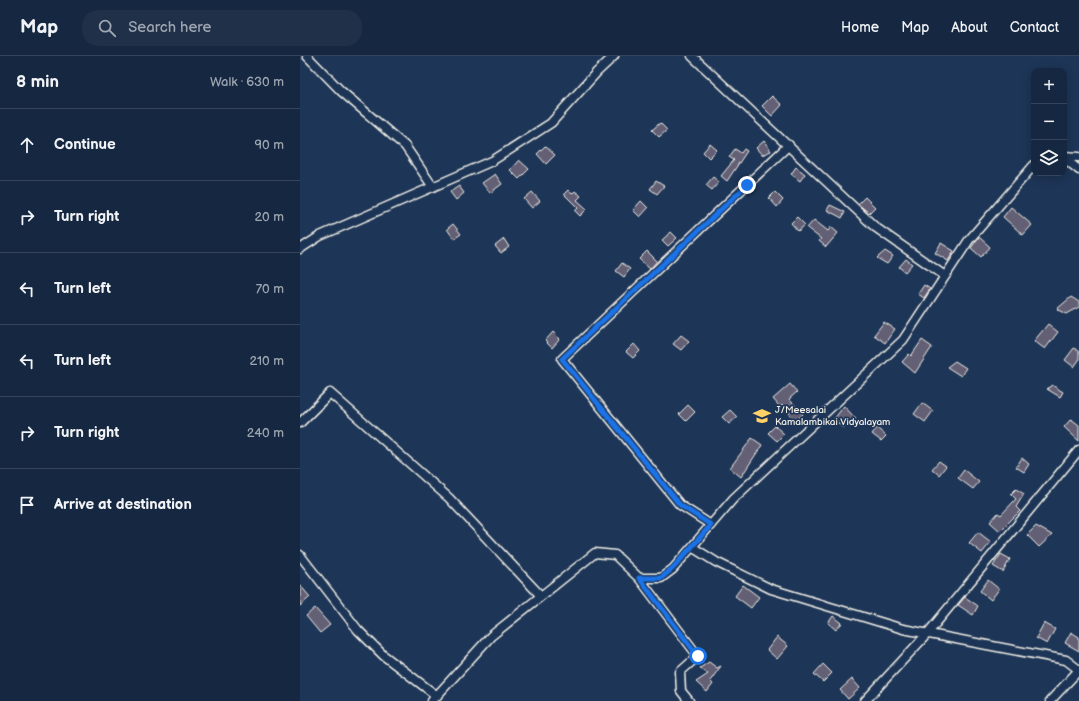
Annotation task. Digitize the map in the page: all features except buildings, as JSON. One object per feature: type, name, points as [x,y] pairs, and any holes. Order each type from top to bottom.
[{"type":"street","points":[[308,56],[341,91],[405,146],[433,187]]},
{"type":"street","points":[[300,249],[320,236],[492,161],[551,123],[596,72],[614,56]]},
{"type":"street","points":[[692,56],[875,227],[945,276]]},
{"type":"street","points":[[711,525],[680,505],[562,359],[789,145]]},
{"type":"street","points":[[1067,157],[1079,157]]},
{"type":"street","points":[[1067,160],[1079,170]]},
{"type":"street","points":[[639,578],[661,578],[673,568],[733,499],[903,340],[969,240],[1031,168]]},
{"type":"street","points":[[300,423],[330,393],[449,498],[540,596]]},
{"type":"street","points":[[866,701],[927,634],[1079,450]]},
{"type":"street","points":[[692,547],[716,562],[771,589],[903,629],[1066,660],[1079,670],[1050,701]]},
{"type":"street","points":[[300,555],[358,630],[383,655],[435,698],[491,636],[540,596],[595,553],[614,555],[639,578],[698,656],[680,672],[681,691],[689,701]]},
{"type":"place","name":"J/Meesalai Kamalambikai Vidyalayam","points":[[762,416]]},
{"type":"route","points":[[698,656],[639,578],[661,578],[673,568],[711,525],[680,505],[562,359],[747,185]]}]
